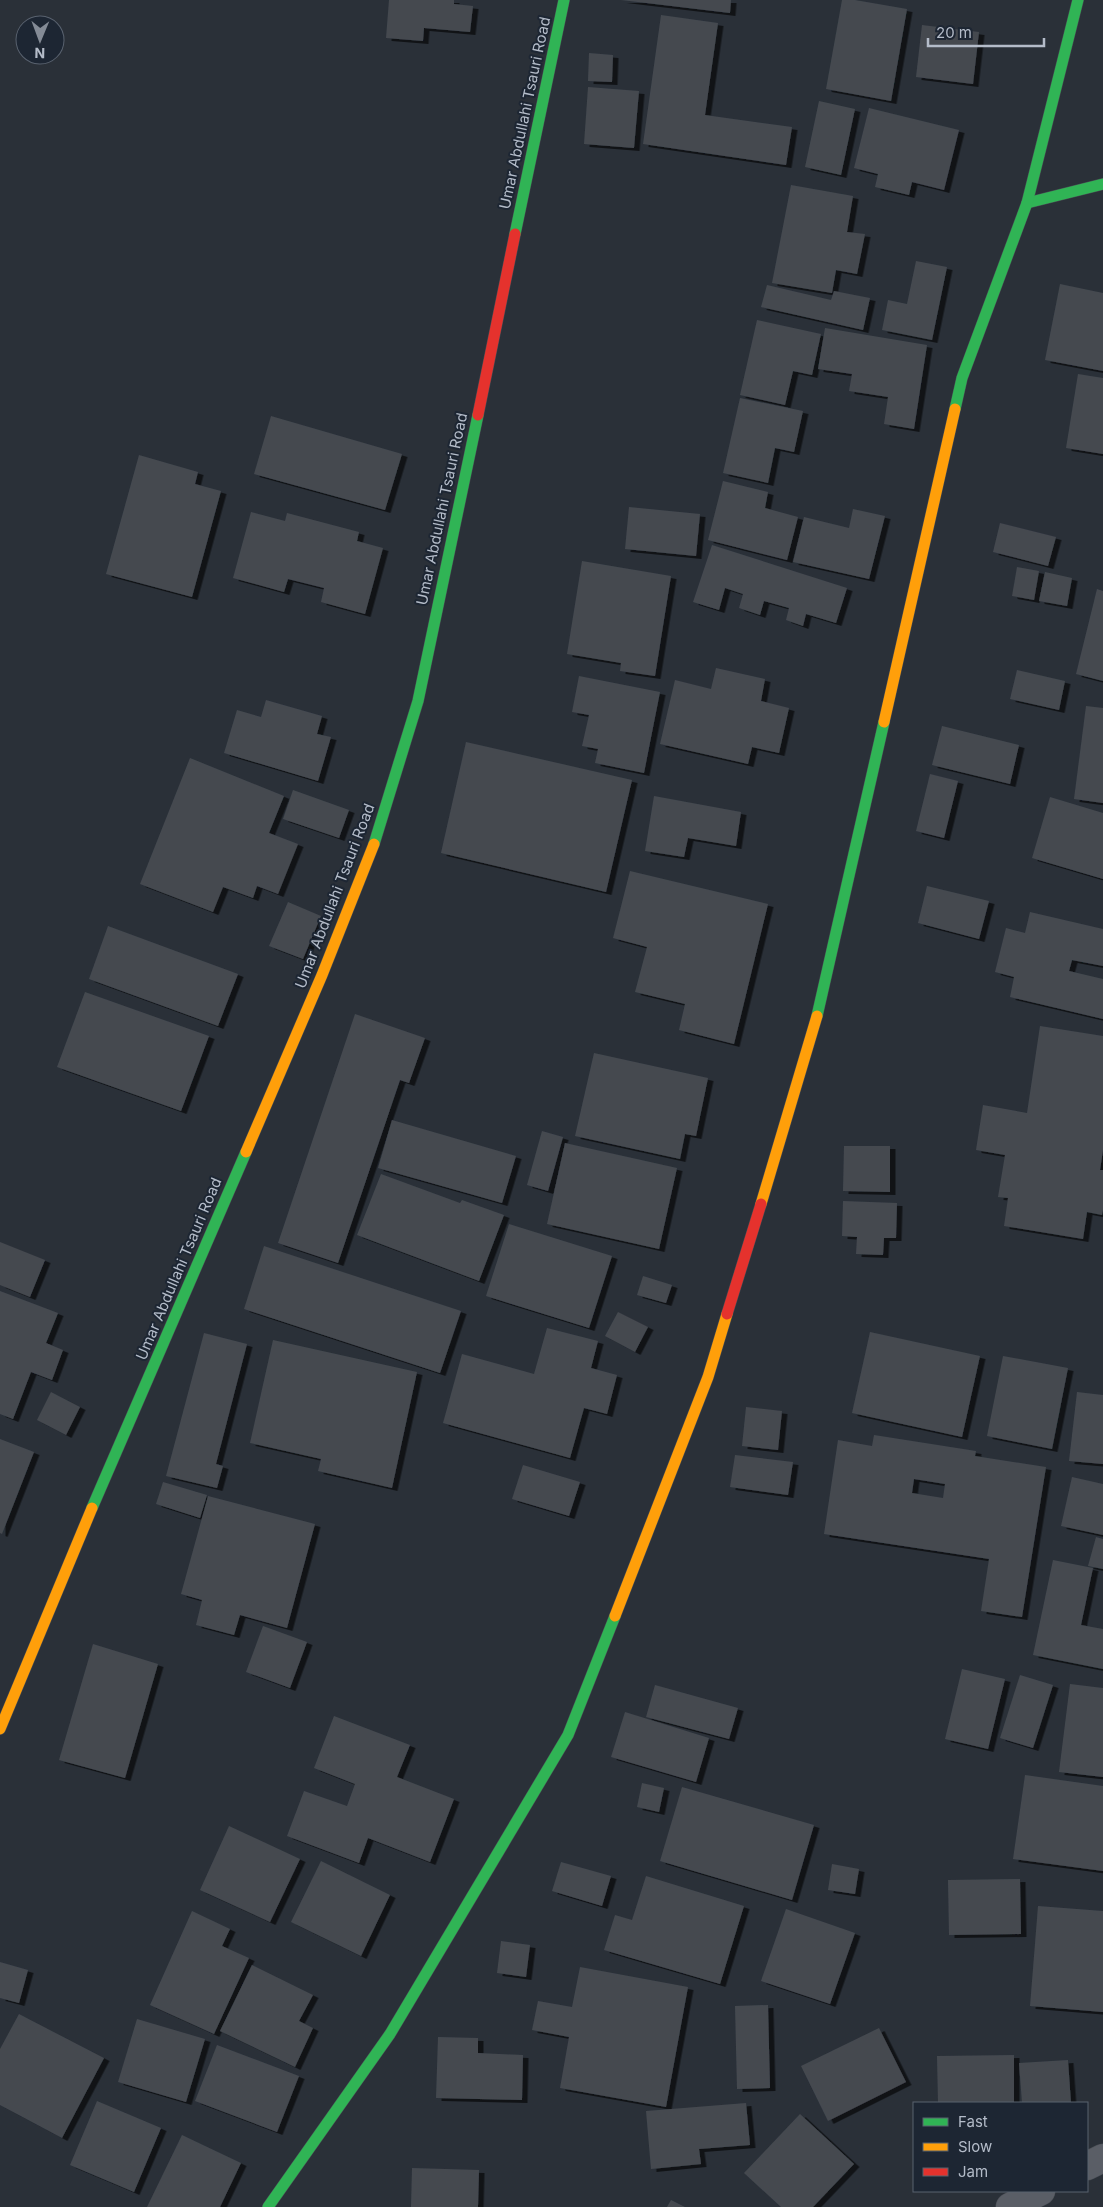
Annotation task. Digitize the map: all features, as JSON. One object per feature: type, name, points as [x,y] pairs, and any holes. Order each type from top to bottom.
[{"type":"street","name":"Umar Abdullahi Tsauri Road","points":[[0,1729],[66,1567],[322,975],[379,832],[418,701],[564,0]]},
{"type":"street","points":[[268,2207],[390,2034],[568,1735],[708,1377],[815,1026],[962,378],[1027,203],[1078,0]]},
{"type":"street","points":[[1027,203],[1103,184]]},
{"type":"street","points":[[1088,2166],[1103,2158]]},
{"type":"street","points":[[1010,2207],[1039,2192]]},
{"type":"building","points":[[389,0],[454,0],[454,4],[473,6],[470,32],[424,28],[423,41],[386,38]]},
{"type":"building","points":[[621,0],[731,0],[730,13]]},
{"type":"building","points":[[842,0],[855,0],[907,9],[891,101],[826,89]]},
{"type":"building","points":[[661,15],[718,23],[705,115],[792,127],[786,165],[643,144]]},
{"type":"building","points":[[922,25],[979,32],[973,84],[916,77]]},
{"type":"building","points":[[589,53],[613,55],[612,82],[588,81]]},
{"type":"building","points":[[588,87],[639,91],[634,148],[584,144]]},
{"type":"building","points":[[819,101],[855,109],[841,175],[805,167]]},
{"type":"building","points":[[869,108],[959,130],[944,190],[912,182],[909,195],[875,187],[878,174],[854,168]]},
{"type":"building","points":[[791,185],[853,196],[847,232],[865,234],[857,274],[836,270],[832,293],[772,283]]},
{"type":"building","points":[[916,261],[947,267],[932,340],[882,330],[888,300],[907,304]]},
{"type":"building","points":[[1060,284],[1103,293],[1103,371],[1045,360]]},
{"type":"building","points":[[767,285],[831,300],[834,291],[870,298],[863,330],[761,307]]},
{"type":"building","points":[[757,320],[821,334],[812,375],[793,371],[785,405],[740,395]]},
{"type":"building","points":[[825,328],[927,345],[914,429],[884,424],[888,397],[849,391],[852,374],[818,369]]},
{"type":"building","points":[[1078,374],[1103,378],[1103,454],[1066,448]]},
{"type":"building","points":[[740,398],[803,411],[794,452],[775,448],[768,483],[723,473]]},
{"type":"building","points":[[271,416],[402,454],[385,510],[254,474]]},
{"type":"building","points":[[139,455],[198,472],[195,484],[221,491],[192,597],[106,574]]},
{"type":"building","points":[[723,481],[768,492],[765,508],[798,517],[787,560],[708,540]]},
{"type":"building","points":[[629,507],[700,514],[696,556],[625,549]]},
{"type":"building","points":[[853,509],[885,516],[869,579],[793,562],[804,517],[849,528]]},
{"type":"building","points":[[251,512],[285,521],[287,513],[359,532],[357,541],[383,548],[365,614],[321,602],[324,588],[288,579],[284,592],[233,578]]},
{"type":"building","points":[[1000,523],[1056,537],[1048,566],[993,552]]},
{"type":"building","points":[[712,545],[847,588],[836,623],[806,614],[803,626],[786,620],[789,608],[764,601],[760,615],[739,608],[743,594],[725,588],[719,610],[693,602]]},
{"type":"building","points":[[582,561],[671,576],[655,676],[620,671],[621,663],[567,654]]},
{"type":"building","points":[[1017,567],[1039,571],[1034,600],[1012,596]]},
{"type":"building","points":[[1045,572],[1072,578],[1067,606],[1039,601]]},
{"type":"building","points":[[1097,589],[1103,591],[1103,681],[1076,674]]},
{"type":"building","points":[[716,668],[765,679],[761,701],[789,708],[779,753],[752,747],[748,764],[660,744],[675,680],[711,689]]},
{"type":"building","points":[[1017,670],[1065,681],[1059,710],[1010,699]]},
{"type":"building","points":[[579,676],[660,692],[644,773],[595,763],[598,749],[582,746],[589,715],[572,712]]},
{"type":"building","points":[[266,700],[322,716],[317,734],[331,737],[318,781],[224,753],[237,710],[261,717]]},
{"type":"building","points":[[1086,706],[1103,708],[1103,803],[1074,799]]},
{"type":"building","points":[[942,726],[1019,745],[1010,784],[932,765]]},
{"type":"building","points":[[466,742],[632,780],[606,892],[441,853]]},
{"type":"building","points":[[190,758],[284,796],[269,833],[298,844],[278,894],[257,886],[253,898],[223,887],[213,912],[140,884]]},
{"type":"building","points":[[930,774],[958,781],[944,838],[916,831]]},
{"type":"building","points":[[293,790],[349,810],[339,838],[283,819]]},
{"type":"building","points":[[654,796],[741,812],[736,846],[688,838],[684,857],[645,851]]},
{"type":"building","points":[[1050,797],[1103,813],[1103,879],[1032,858]]},
{"type":"building","points":[[630,871],[768,904],[734,1044],[679,1030],[685,1004],[635,992],[647,947],[613,938]]},
{"type":"building","points":[[927,886],[989,901],[979,939],[918,923]]},
{"type":"building","points":[[288,902],[321,916],[303,959],[269,946]]},
{"type":"building","points":[[1030,912],[1103,929],[1103,966],[1072,960],[1069,971],[1103,979],[1103,1019],[1010,997],[1014,977],[995,972],[1006,928],[1025,933]]},
{"type":"building","points":[[108,926],[238,974],[218,1026],[89,979]]},
{"type":"building","points":[[85,992],[209,1036],[181,1111],[57,1067]]},
{"type":"building","points":[[355,1014],[425,1038],[409,1083],[400,1080],[338,1263],[278,1243]]},
{"type":"building","points":[[1040,1026],[1103,1036],[1103,1150],[1100,1170],[1103,1170],[1103,1210],[1102,1215],[1087,1212],[1083,1239],[1004,1226],[1008,1198],[998,1197],[1005,1155],[976,1150],[983,1105],[1027,1113]]},
{"type":"building","points":[[594,1053],[708,1078],[696,1136],[685,1134],[680,1159],[575,1136]]},
{"type":"building","points":[[392,1120],[516,1156],[502,1203],[378,1168]]},
{"type":"building","points":[[542,1131],[563,1137],[548,1191],[527,1185]]},
{"type":"building","points":[[565,1143],[677,1168],[659,1249],[547,1224]]},
{"type":"building","points":[[844,1146],[890,1146],[890,1192],[843,1191]]},
{"type":"building","points":[[381,1174],[460,1203],[462,1200],[504,1215],[479,1281],[357,1235]]},
{"type":"building","points":[[843,1201],[897,1203],[896,1238],[884,1238],[883,1255],[856,1254],[857,1237],[842,1236]]},
{"type":"building","points":[[509,1224],[612,1256],[589,1328],[486,1296]]},
{"type":"building","points":[[0,1242],[45,1260],[30,1297],[0,1285]]},
{"type":"building","points":[[264,1246],[461,1311],[440,1373],[244,1309]]},
{"type":"building","points":[[643,1276],[672,1285],[666,1303],[637,1295]]},
{"type":"building","points":[[0,1291],[58,1313],[46,1343],[63,1350],[52,1380],[31,1372],[13,1419],[0,1414]]},
{"type":"building","points":[[618,1312],[648,1327],[635,1352],[605,1336]]},
{"type":"building","points":[[547,1328],[598,1341],[591,1368],[617,1375],[607,1414],[584,1408],[570,1458],[443,1423],[462,1354],[534,1374]]},
{"type":"building","points":[[870,1332],[980,1356],[962,1437],[852,1413]]},
{"type":"building","points":[[204,1333],[247,1344],[216,1464],[223,1466],[217,1488],[166,1476]]},
{"type":"building","points":[[273,1340],[417,1372],[392,1488],[318,1471],[321,1459],[250,1443]]},
{"type":"building","points":[[1003,1356],[1068,1368],[1052,1449],[987,1436]]},
{"type":"building","points":[[51,1392],[80,1407],[66,1435],[37,1420]]},
{"type":"building","points":[[1077,1392],[1103,1395],[1103,1464],[1069,1461]]},
{"type":"building","points":[[746,1407],[782,1411],[778,1450],[742,1446]]},
{"type":"building","points":[[874,1435],[976,1451],[975,1456],[1046,1467],[1022,1617],[981,1611],[989,1559],[824,1534],[838,1440],[872,1446]],"holes":[[[914,1479],[945,1484],[943,1498],[912,1493]]]},
{"type":"building","points":[[0,1439],[34,1452],[2,1534],[0,1533]]},
{"type":"building","points":[[735,1455],[793,1462],[788,1495],[730,1487]]},
{"type":"building","points":[[523,1465],[580,1482],[569,1516],[512,1499]]},
{"type":"building","points":[[1072,1477],[1103,1484],[1103,1535],[1061,1526]]},
{"type":"building","points":[[163,1482],[207,1495],[200,1518],[156,1504]]},
{"type":"building","points":[[208,1496],[315,1524],[287,1628],[240,1615],[234,1635],[196,1625],[202,1600],[181,1594]]},
{"type":"building","points":[[1096,1537],[1103,1539],[1103,1569],[1088,1566]]},
{"type":"building","points":[[1053,1560],[1093,1568],[1081,1625],[1103,1629],[1103,1669],[1033,1655]]},
{"type":"building","points":[[263,1626],[307,1642],[290,1688],[246,1672]]},
{"type":"building","points":[[93,1644],[158,1664],[125,1778],[59,1760]]},
{"type":"building","points":[[962,1669],[1005,1679],[988,1749],[945,1739]]},
{"type":"building","points":[[1020,1675],[1053,1685],[1033,1748],[1000,1738]]},
{"type":"building","points":[[1070,1684],[1103,1688],[1103,1777],[1059,1772]]},
{"type":"building","points":[[655,1685],[738,1708],[729,1739],[646,1717]]},
{"type":"building","points":[[625,1712],[709,1738],[696,1782],[611,1757]]},
{"type":"building","points":[[334,1716],[410,1745],[397,1777],[454,1799],[430,1862],[368,1838],[359,1863],[287,1836],[304,1791],[347,1806],[355,1784],[314,1768]]},
{"type":"building","points":[[1025,1775],[1103,1786],[1103,1871],[1013,1859]]},
{"type":"building","points":[[642,1783],[664,1788],[659,1812],[637,1807]]},
{"type":"building","points":[[682,1787],[814,1825],[792,1900],[660,1861]]},
{"type":"building","points":[[229,1826],[300,1859],[270,1922],[200,1890]]},
{"type":"building","points":[[321,1861],[390,1895],[361,1956],[291,1922]]},
{"type":"building","points":[[561,1862],[611,1876],[602,1906],[552,1891]]},
{"type":"building","points":[[832,1864],[859,1869],[855,1894],[828,1890]]},
{"type":"building","points":[[646,1876],[744,1906],[720,1984],[604,1950],[615,1915],[632,1920]]},
{"type":"building","points":[[1020,1879],[1021,1934],[949,1935],[948,1880]]},
{"type":"building","points":[[1038,1906],[1103,1911],[1103,2012],[1030,2006]]},
{"type":"building","points":[[786,1909],[855,1933],[830,2004],[761,1981]]},
{"type":"building","points":[[192,1911],[230,1929],[222,1946],[249,1958],[214,2034],[150,2005]]},
{"type":"building","points":[[501,1941],[530,1945],[526,1977],[497,1973]]},
{"type":"building","points":[[0,1962],[28,1970],[19,2003],[0,1998]]},
{"type":"building","points":[[252,1965],[313,1995],[299,2021],[313,2028],[295,2067],[220,2031]]},
{"type":"building","points":[[580,1967],[688,1987],[666,2107],[560,2088],[569,2037],[532,2030],[538,2001],[572,2007]]},
{"type":"building","points":[[768,2005],[770,2088],[737,2089],[735,2006]]},
{"type":"building","points":[[19,2014],[104,2058],[62,2138],[0,2105],[0,2049]]},
{"type":"building","points":[[137,2019],[205,2039],[186,2102],[118,2082]]},
{"type":"building","points":[[879,2028],[906,2082],[828,2121],[801,2066]]},
{"type":"building","points":[[438,2037],[478,2038],[478,2053],[523,2055],[522,2100],[436,2098]]},
{"type":"building","points":[[217,2045],[299,2076],[277,2132],[195,2101]]},
{"type":"building","points":[[1014,2055],[1014,2102],[938,2102],[937,2056]]},
{"type":"building","points":[[1068,2060],[1071,2102],[1022,2102],[1019,2063]]},
{"type":"building","points":[[97,2101],[161,2128],[134,2192],[70,2165]]},
{"type":"building","points":[[746,2103],[750,2145],[699,2149],[701,2164],[651,2169],[646,2111]]},
{"type":"building","points":[[800,2114],[854,2164],[813,2207],[781,2207],[744,2173]]},
{"type":"building","points":[[182,2135],[241,2163],[220,2207],[147,2207]]},
{"type":"building","points":[[412,2168],[479,2170],[478,2207],[411,2207]]},
{"type":"building","points":[[671,2200],[685,2207],[667,2207]]},
{"type":"traffic: fast","points":[[515,234],[564,0]]},
{"type":"traffic: fast","points":[[955,409],[962,378],[1027,203],[1078,0]]},
{"type":"traffic: fast","points":[[1027,203],[1103,184]]},
{"type":"traffic: fast","points":[[374,844],[418,701],[478,415]]},
{"type":"traffic: fast","points":[[817,1016],[884,722]]},
{"type":"traffic: fast","points":[[92,1508],[246,1152]]},
{"type":"traffic: fast","points":[[268,2207],[390,2034],[568,1735],[615,1616]]},
{"type":"traffic: slow","points":[[884,722],[955,409]]},
{"type":"traffic: slow","points":[[246,1152],[322,975],[374,844]]},
{"type":"traffic: slow","points":[[761,1204],[817,1016]]},
{"type":"traffic: slow","points":[[615,1616],[708,1377],[727,1314]]},
{"type":"traffic: slow","points":[[0,1729],[92,1508]]},
{"type":"traffic: jam","points":[[478,415],[515,234]]},
{"type":"traffic: jam","points":[[727,1314],[761,1204]]}]
